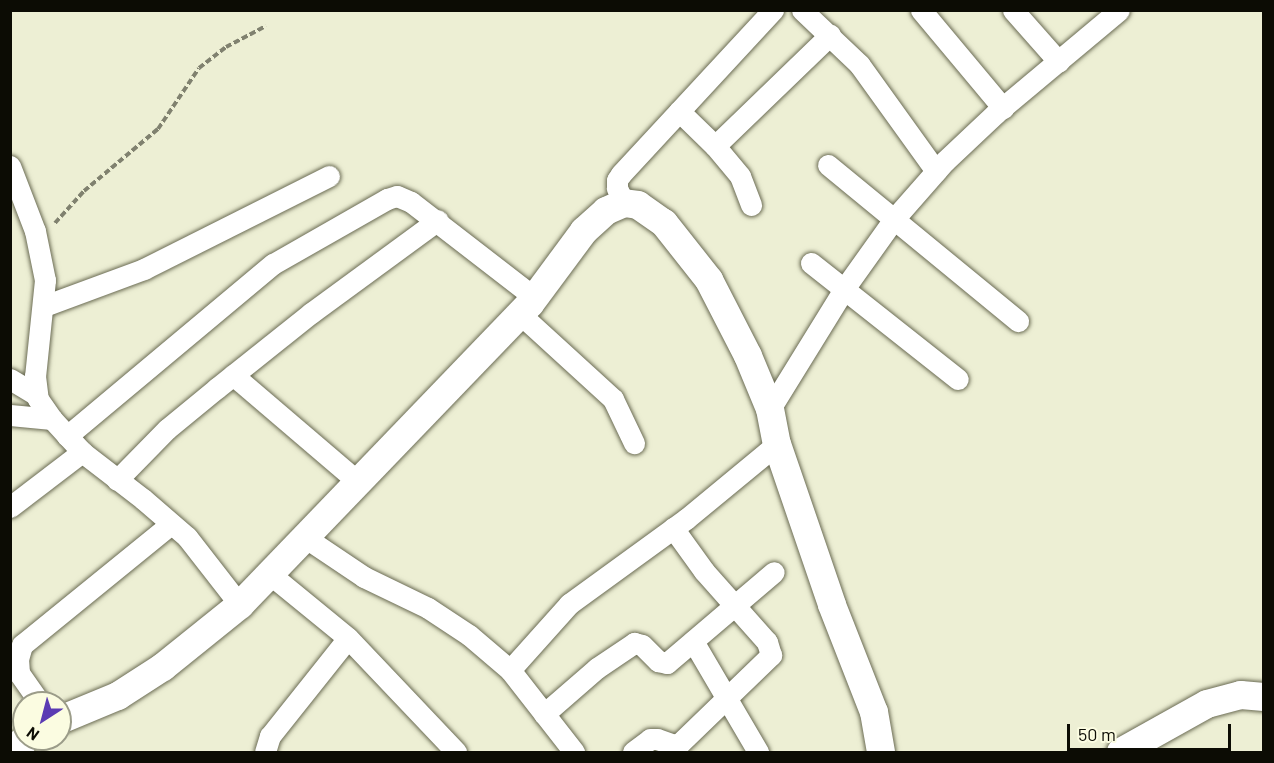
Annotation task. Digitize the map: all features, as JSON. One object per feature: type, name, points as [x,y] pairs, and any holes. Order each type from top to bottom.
[{"type":"street","points":[[624,202],[617,188],[617,180],[621,174],[773,10]]},
{"type":"street","points":[[802,10],[859,64],[936,171]]},
{"type":"street","points":[[921,10],[1003,108]]},
{"type":"street","points":[[1013,10],[1059,62]]},
{"type":"street","points":[[770,409],[844,289],[894,219],[936,171],[1003,108],[1119,10]]},
{"type":"street","points":[[715,146],[830,35]]},
{"type":"street","points":[[679,111],[715,146],[740,176],[752,205]]},
{"type":"street","points":[[828,165],[1018,321]]},
{"type":"street","points":[[10,166],[15,195],[38,243],[45,280],[35,376],[37,395],[52,419],[82,452],[187,537],[240,604]]},
{"type":"street","points":[[44,306],[144,269],[328,176]]},
{"type":"street","points":[[67,436],[273,264],[387,199],[397,196],[411,202],[438,220],[527,306],[613,399],[634,443]]},
{"type":"street","points":[[72,715],[118,696],[163,667],[240,604],[271,575],[357,481],[527,306],[584,231],[606,211],[624,202],[638,205],[664,224],[709,280],[748,356],[770,409],[777,444],[832,605],[874,712],[881,753]]},
{"type":"street","points":[[117,480],[167,429],[233,375],[311,313],[438,220]]},
{"type":"street","points":[[811,263],[958,379]]},
{"type":"street","points":[[233,375],[357,481]]},
{"type":"street","points":[[10,379],[37,395]]},
{"type":"street","points":[[10,415],[52,419]]},
{"type":"street","points":[[510,670],[569,604],[673,528],[777,444]]},
{"type":"street","points":[[10,507],[82,452]]},
{"type":"street","points":[[32,691],[19,673],[18,659],[22,645],[171,524]]},
{"type":"street","points":[[633,753],[650,739],[674,745],[680,743],[771,655],[767,642],[704,571],[673,528]]},
{"type":"street","points":[[306,538],[364,577],[428,608],[469,635],[510,670],[574,753]]},
{"type":"street","points":[[544,714],[623,648],[634,643],[642,645],[663,663],[668,663],[774,572]]},
{"type":"street","points":[[271,575],[348,638],[444,748]]},
{"type":"street","points":[[265,753],[270,736],[348,638]]},
{"type":"street","points":[[693,641],[728,697],[758,753]]},
{"type":"street","points":[[1121,753],[1207,704],[1241,695],[1263,697]]},
{"type":"path","points":[[38,243],[84,191],[158,129],[199,68],[226,47],[266,26]]}]
